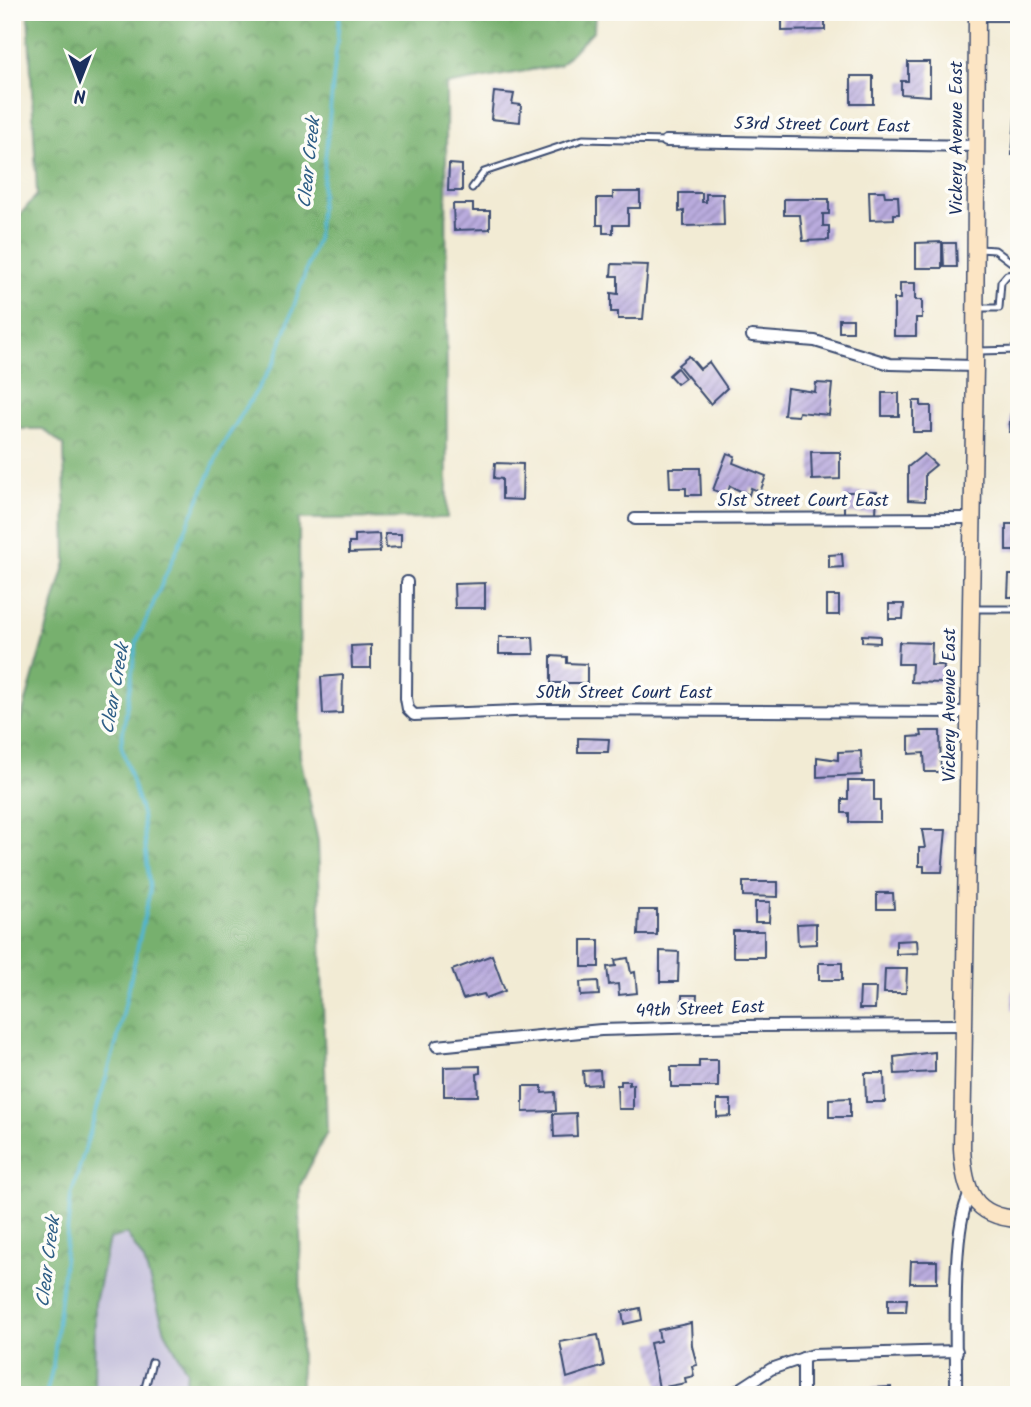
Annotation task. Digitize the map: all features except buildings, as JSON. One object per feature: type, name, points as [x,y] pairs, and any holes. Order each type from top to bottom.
[{"type":"street","points":[[977,14],[1019,15]]},
{"type":"street","name":"Vickery Avenue East","points":[[956,1395],[960,1226],[970,1194],[962,1148],[976,308],[977,14]]},
{"type":"street","name":"53rd Street Court East","points":[[666,141],[977,146]]},
{"type":"street","points":[[752,337],[815,341],[890,364],[975,359]]},
{"type":"street","name":"51st Street Court East","points":[[635,519],[972,518]]},
{"type":"street","name":"50th Street Court East","points":[[407,582],[406,698],[408,709],[414,715],[569,710],[970,712]]},
{"type":"street","name":"49th Street East","points":[[436,1046],[614,1030],[744,1026],[965,1025]]},
{"type":"street","points":[[970,1194],[979,1206],[992,1215],[1019,1219]]},
{"type":"street","points":[[731,1395],[771,1369],[825,1353],[957,1351]]},
{"type":"street","points":[[803,1358],[803,1395]]},
{"type":"lane","points":[[472,188],[484,172],[583,139],[666,141]]},
{"type":"lane","points":[[976,249],[995,250],[1019,268]]},
{"type":"lane","points":[[976,308],[999,308],[1001,282],[1007,275],[1019,273]]},
{"type":"lane","points":[[975,359],[1019,350]]},
{"type":"lane","points":[[970,609],[1019,608]]},
{"type":"lane","points":[[143,1395],[152,1362]]},
{"type":"shaded area","points":[[127,1234],[144,1261],[165,1331],[187,1371],[184,1395],[94,1395],[95,1303],[109,1239]]},
{"type":"green space","points":[[28,12],[595,12],[594,30],[560,65],[446,85],[447,518],[299,519],[300,756],[318,841],[327,1132],[300,1186],[301,1395],[184,1395],[187,1371],[165,1331],[144,1261],[127,1234],[109,1239],[95,1303],[94,1395],[12,1395],[12,750],[66,562],[64,446],[43,429],[12,429],[12,224],[37,195]]},
{"type":"waterway","name":"Clear Creek","points":[[46,1395],[53,1366],[71,1196],[117,1041],[150,891],[142,814],[121,745],[137,641],[222,446],[275,361],[317,239],[340,12]]}]
